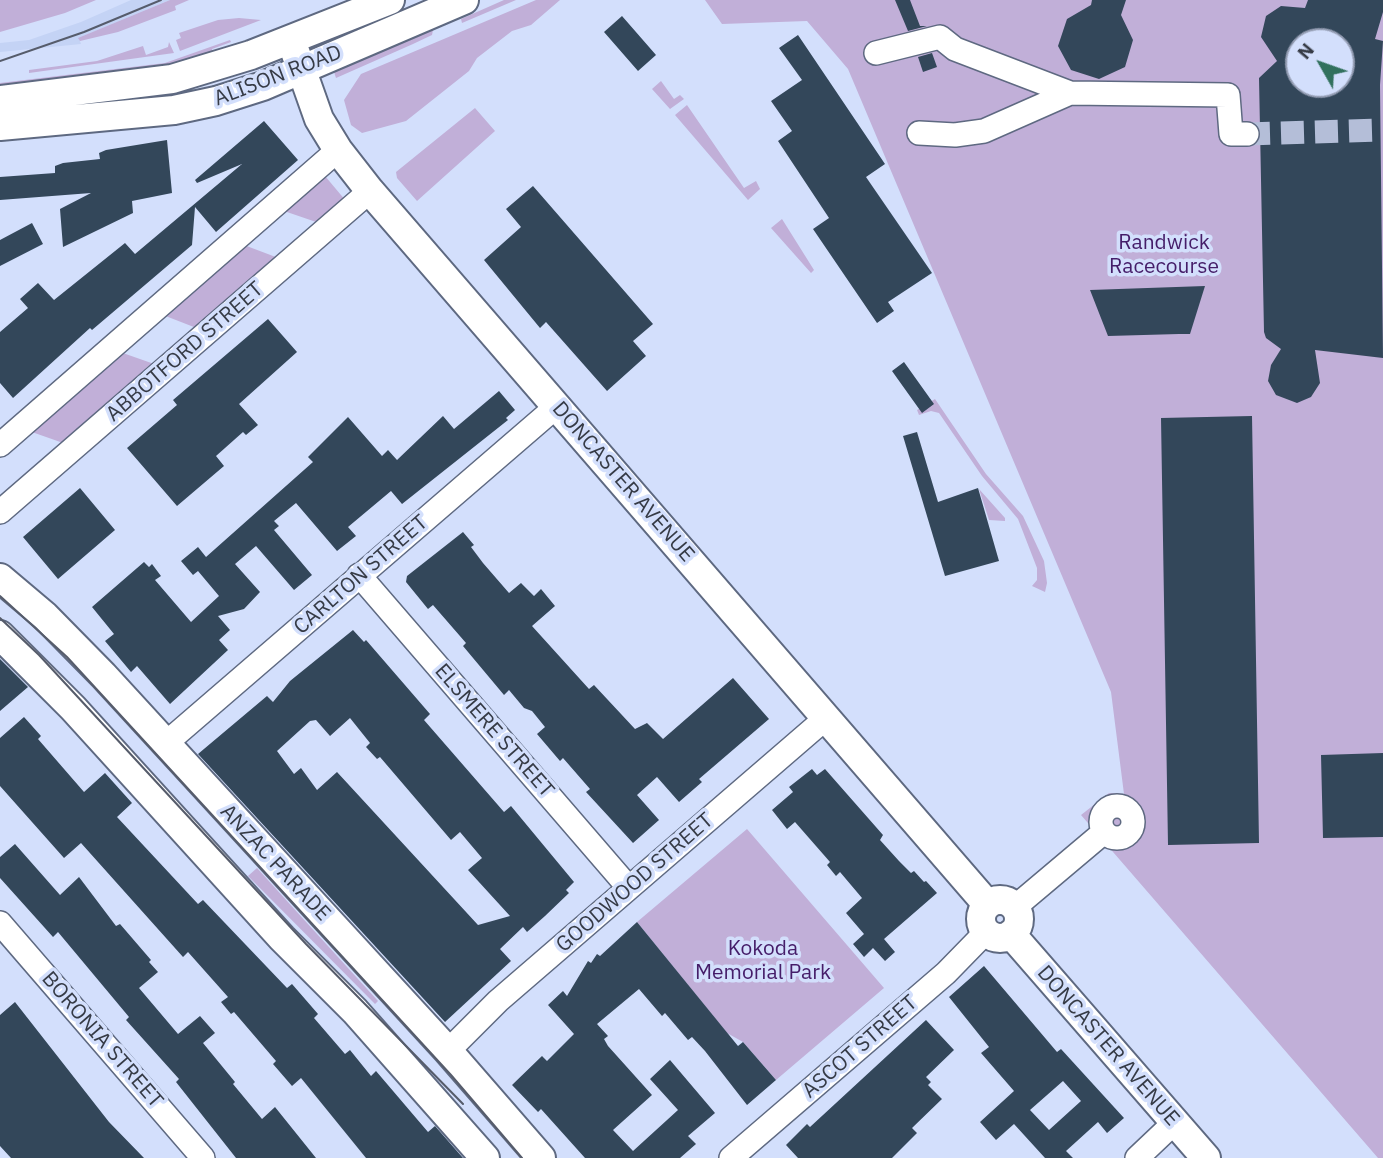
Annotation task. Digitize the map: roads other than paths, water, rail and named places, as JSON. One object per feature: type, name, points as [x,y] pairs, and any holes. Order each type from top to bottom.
[{"type":"main road","name":"ALISON ROAD","points":[[0,100],[173,79],[291,40],[390,0]]},
{"type":"main road","name":"ALISON ROAD","points":[[0,126],[174,110],[216,101],[301,70],[464,0]]},
{"type":"main road","name":"DONCASTER AVENUE","points":[[291,40],[319,119],[338,150],[370,191],[1206,1158]]},
{"type":"main road","name":"ANZAC PARADE","points":[[0,578],[50,621],[165,744],[448,1051],[541,1158]]},
{"type":"main road","points":[[0,635],[73,708],[282,938],[355,1012],[485,1158]]},
{"type":"street","points":[[876,53],[940,37],[955,49],[1070,93],[1228,95],[1231,134],[1247,134]]},
{"type":"street","points":[[919,133],[955,135],[984,131],[1070,93]]},
{"type":"street","points":[[0,445],[338,150]]},
{"type":"street","name":"ABBOTFORD STREET","points":[[0,512],[370,191]]},
{"type":"street","name":"CARLTON STREET","points":[[165,744],[557,406]]},
{"type":"street","name":"ELSMERE STREET","points":[[359,575],[629,888]]},
{"type":"street","name":"GOODWOOD STREET","points":[[448,1051],[498,1001],[826,718]]},
{"type":"street","name":"ASCOT STREET","points":[[731,1158],[946,973],[1000,919],[1104,832]]},
{"type":"street","name":"BORONIA STREET","points":[[0,923],[203,1158]]},
{"type":"street","points":[[1137,1158],[1175,1122]]},
{"type":"tunnel","points":[[1247,134],[1383,130]]},
{"type":"tram line","points":[[0,61],[84,32],[161,0]]},
{"type":"tram line","points":[[0,596],[67,657],[451,1075],[522,1158]]},
{"type":"tram line","points":[[0,618],[39,655],[306,944],[463,1104]]},
{"type":"park label","name":"Randwick Racecourse","points":[[1164,255]]},
{"type":"park label","name":"Kokoda Memorial Park","points":[[763,961]]}]
